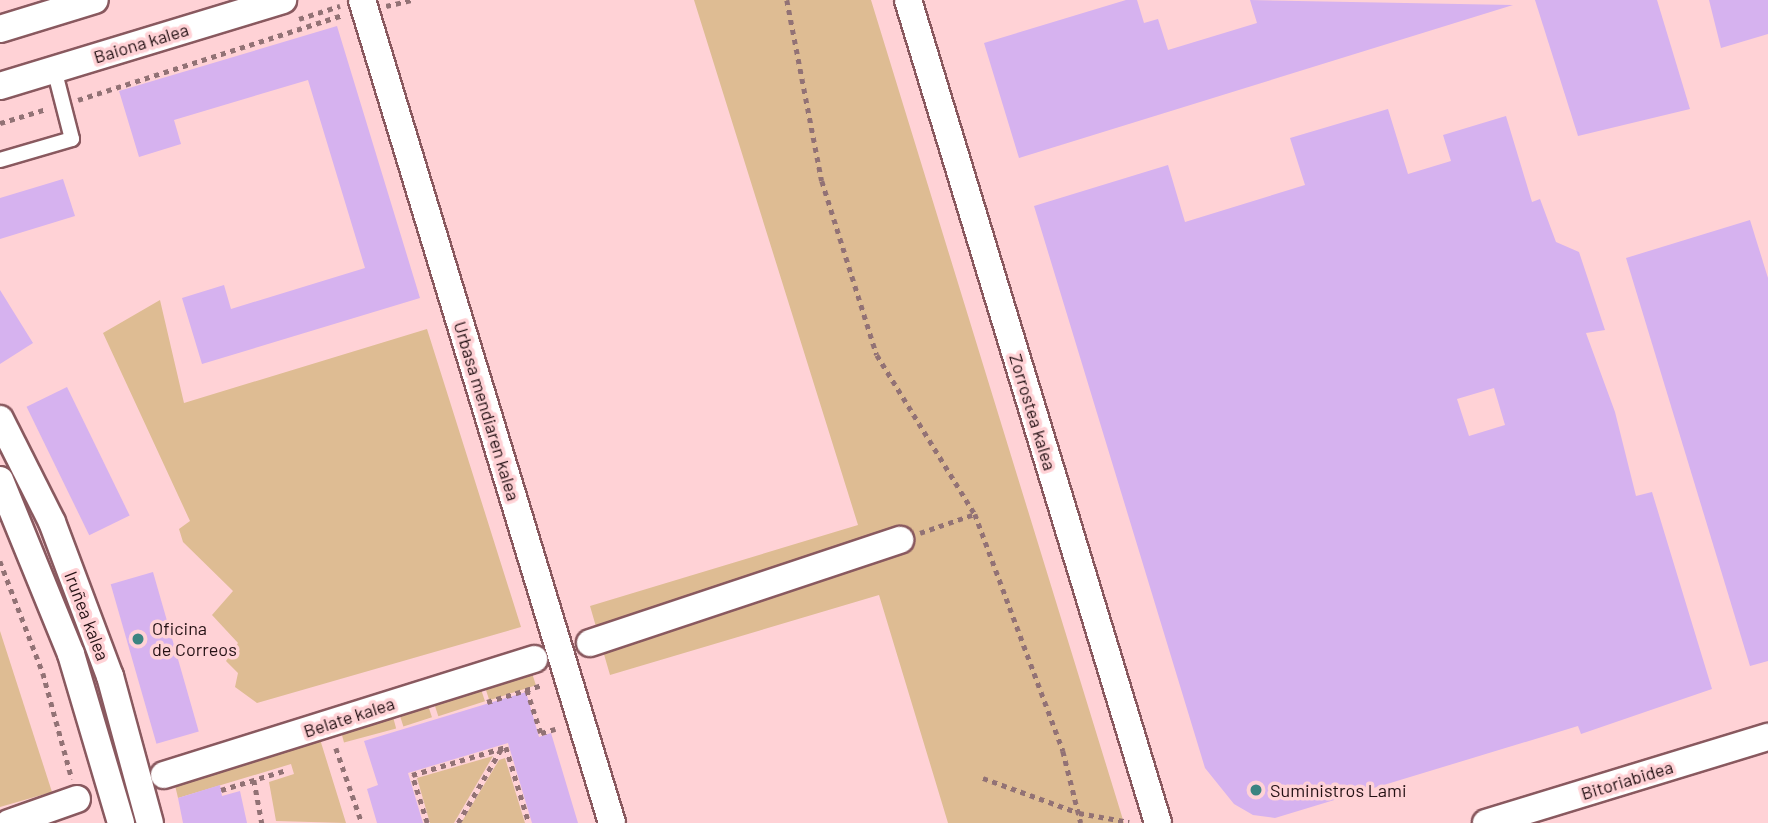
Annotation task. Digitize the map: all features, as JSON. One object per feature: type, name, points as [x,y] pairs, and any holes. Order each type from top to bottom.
[{"type":"street","points":[[0,29],[95,0]]},
{"type":"street","name":"Baiona kalea","points":[[0,86],[283,0]]},
{"type":"street","name":"Zorrostea kalea","points":[[908,0],[1158,823]]},
{"type":"street","name":"Urbasa mendiaren kalea","points":[[364,5],[612,823]]},
{"type":"street","name":"Iruñea kalea","points":[[0,419],[52,522],[110,676],[149,823]]},
{"type":"street","name":"Iruñea kalea","points":[[0,480],[71,654],[121,823]]},
{"type":"street","points":[[590,643],[900,540]]},
{"type":"street","name":"Belate kalea","points":[[164,775],[534,659]]},
{"type":"street","name":"Bitoriabidea","points":[[1486,823],[1768,737]]},
{"type":"street","points":[[9,823],[77,799]]},
{"type":"lane","points":[[0,160],[72,139],[54,69]]},
{"type":"path","points":[[0,123],[364,5],[412,0]]},
{"type":"path","points":[[787,0],[822,181],[877,355],[975,514],[1013,606],[1081,823]]},
{"type":"path","points":[[900,540],[975,514]]},
{"type":"path","points":[[0,561],[43,673],[77,799]]},
{"type":"path","points":[[527,690],[540,733],[555,729]]},
{"type":"path","points":[[426,823],[412,775],[506,746]]},
{"type":"path","points":[[458,823],[506,746]]},
{"type":"path","points":[[506,746],[529,823]]},
{"type":"path","points":[[336,748],[362,823]]},
{"type":"path","points":[[221,790],[287,770]]},
{"type":"path","points":[[983,778],[1080,813],[1129,822]]},
{"type":"path","points":[[254,780],[262,823]]},
{"type":"shaded area","points":[[694,0],[871,0],[1124,823],[948,823],[879,595],[610,675],[590,606],[858,525]]},
{"type":"shaded area","points":[[160,300],[184,403],[427,329],[521,627],[257,703],[235,687],[238,673],[226,661],[238,643],[212,615],[233,591],[183,542],[179,529],[190,521],[103,333]]},
{"type":"shaded area","points":[[0,631],[52,792],[0,807]]},
{"type":"shaded area","points":[[531,670],[536,685],[489,700],[484,685]]},
{"type":"shaded area","points":[[480,686],[485,701],[438,716],[433,701]]},
{"type":"shaded area","points":[[427,702],[432,717],[403,726],[398,711]]},
{"type":"shaded area","points":[[392,713],[396,728],[344,742],[340,727]]},
{"type":"shaded area","points":[[319,736],[346,823],[276,821],[269,782],[294,774],[291,764],[178,798],[174,781]]},
{"type":"shaded area","points":[[493,756],[454,823],[430,823],[417,778]]},
{"type":"shaded area","points":[[505,758],[525,823],[461,823],[499,760]]},
{"type":"building","points":[[1126,0],[1137,0],[1144,23],[1158,19],[1168,50],[1257,23],[1250,0],[1513,5],[1019,158],[984,43]]},
{"type":"building","points":[[1535,0],[1657,0],[1690,109],[1578,136]]},
{"type":"building","points":[[1709,0],[1768,0],[1768,34],[1721,48]]},
{"type":"building","points":[[337,26],[420,298],[202,364],[182,298],[224,285],[231,309],[365,268],[308,80],[174,120],[181,144],[139,157],[119,91]]},
{"type":"building","points":[[1388,109],[1408,174],[1451,161],[1443,135],[1506,116],[1532,202],[1540,199],[1556,242],[1579,252],[1605,330],[1586,333],[1615,412],[1636,496],[1652,492],[1712,689],[1581,734],[1578,726],[1275,818],[1253,815],[1234,804],[1205,768],[1034,206],[1168,165],[1185,222],[1305,185],[1290,138]],"holes":[[[1494,388],[1505,425],[1469,436],[1457,399]]]},
{"type":"building","points":[[63,179],[75,216],[0,239],[0,198]]},
{"type":"building","points":[[1750,220],[1768,278],[1768,661],[1750,666],[1626,258]]},
{"type":"building","points":[[0,290],[33,343],[0,364]]},
{"type":"building","points":[[67,387],[130,516],[89,535],[27,407]]},
{"type":"building","points":[[153,572],[199,732],[156,744],[111,584]]},
{"type":"building","points":[[526,692],[539,737],[551,733],[578,823],[532,823],[508,743],[408,773],[423,823],[377,823],[367,789],[378,785],[364,741]]},
{"type":"building","points":[[220,785],[222,796],[240,791],[247,823],[183,823],[178,798]]},
{"type":"place","name":"Oficina de Correos","points":[[138,639]]},
{"type":"place","name":"Suministros Lami","points":[[1256,790]]}]
